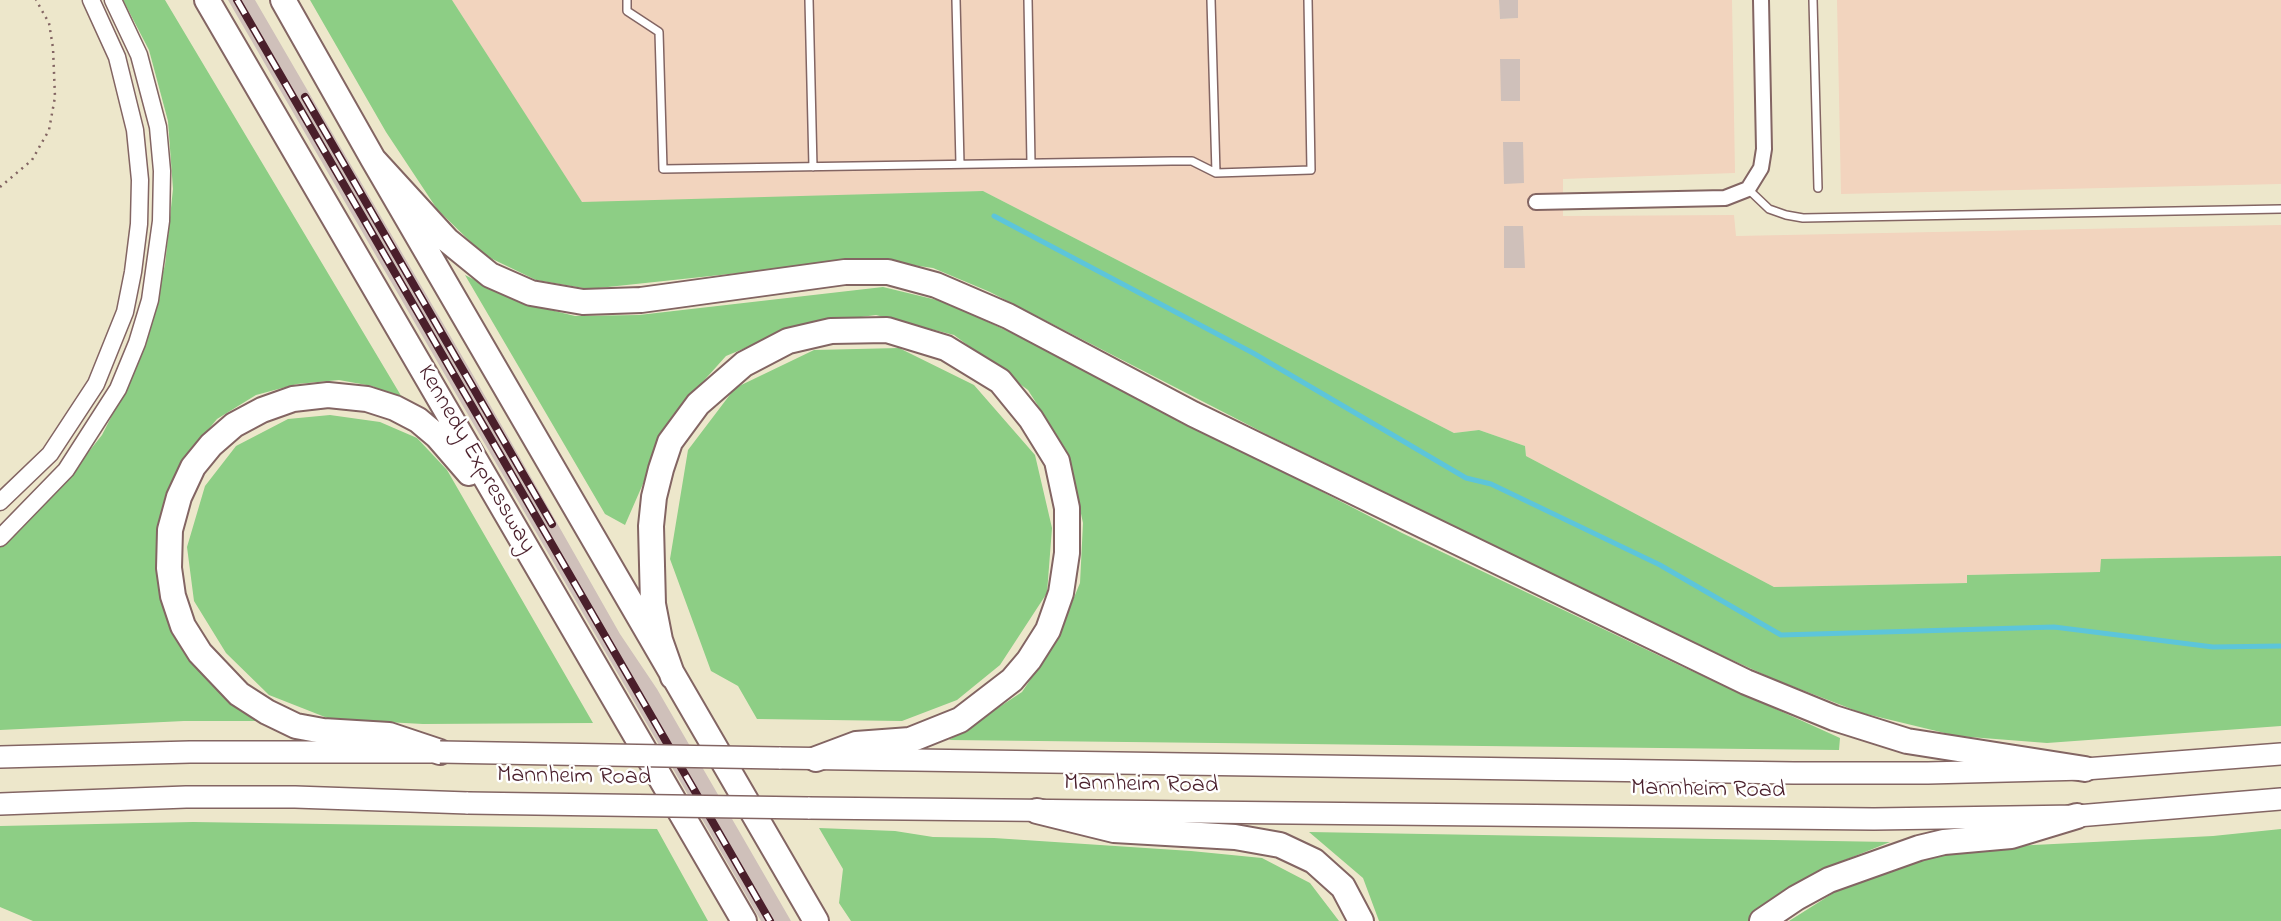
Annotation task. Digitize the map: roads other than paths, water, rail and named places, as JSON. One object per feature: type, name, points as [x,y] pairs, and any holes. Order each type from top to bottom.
[{"type":"highway","name":"Kennedy Expressway","points":[[207,0],[744,921]]},
{"type":"highway","points":[[283,0],[816,921]]},
{"type":"highway","points":[[373,159],[447,240],[490,275],[531,293],[583,302],[641,300],[845,272],[888,272],[936,285],[1008,316],[1193,414],[1746,682],[1834,718],[1908,741],[2085,769]]},
{"type":"highway","points":[[673,677],[660,640],[653,604],[652,516],[661,469],[670,442],[698,404],[744,364],[788,341],[831,331],[887,330],[946,348],[1000,381],[1031,419],[1057,461],[1067,508],[1067,553],[1061,593],[1048,630],[1030,660],[1012,680],[960,720],[910,740],[856,744],[816,759]]},
{"type":"highway","points":[[440,752],[388,735],[323,732],[296,726],[239,694],[200,653],[183,626],[173,596],[169,568],[170,530],[179,497],[193,467],[211,445],[234,425],[262,410],[293,399],[328,395],[367,399],[395,408],[437,436],[459,460],[553,594]]},
{"type":"highway","points":[[1037,811],[1114,830],[1235,837],[1280,845],[1314,861],[1343,887],[1361,921]]},
{"type":"highway","points":[[1762,921],[1829,880],[1919,848],[1944,842],[2011,836],[2077,816]]},
{"type":"main road","name":"Mannheim Road","points":[[0,757],[190,752],[440,752],[1794,774],[2085,769],[2281,754]]},
{"type":"main road","name":"Mannheim Road","points":[[0,803],[186,797],[295,797],[468,803],[808,808],[1874,819],[2077,816],[2281,799]]},
{"type":"street","points":[[0,502],[50,454],[96,384],[125,312],[134,272],[140,180],[135,130],[117,57],[91,0]]},
{"type":"street","points":[[0,538],[66,470],[118,389],[137,343],[150,300],[161,221],[162,171],[158,127],[139,55],[113,0]]},
{"type":"street","points":[[1536,202],[1725,198],[1748,189],[1761,168],[1764,149],[1761,0]]},
{"type":"lane","points":[[627,0],[627,11],[659,32],[663,169],[1192,161],[1216,173],[1311,170],[1308,0]]},
{"type":"lane","points":[[809,0],[813,167]]},
{"type":"lane","points":[[956,0],[960,164]]},
{"type":"lane","points":[[1028,0],[1031,163]]},
{"type":"lane","points":[[1211,0],[1216,173]]},
{"type":"lane","points":[[1813,0],[1818,188]]},
{"type":"lane","points":[[1748,189],[1769,209],[1803,218],[2281,209]]},
{"type":"waterway","points":[[994,216],[1253,353],[1466,478],[1491,484],[1660,565],[1781,635],[2054,627],[2213,647],[2281,646]]},
{"type":"railway","points":[[237,0],[770,921]]},
{"type":"railway","points":[[305,97],[552,524]]}]
